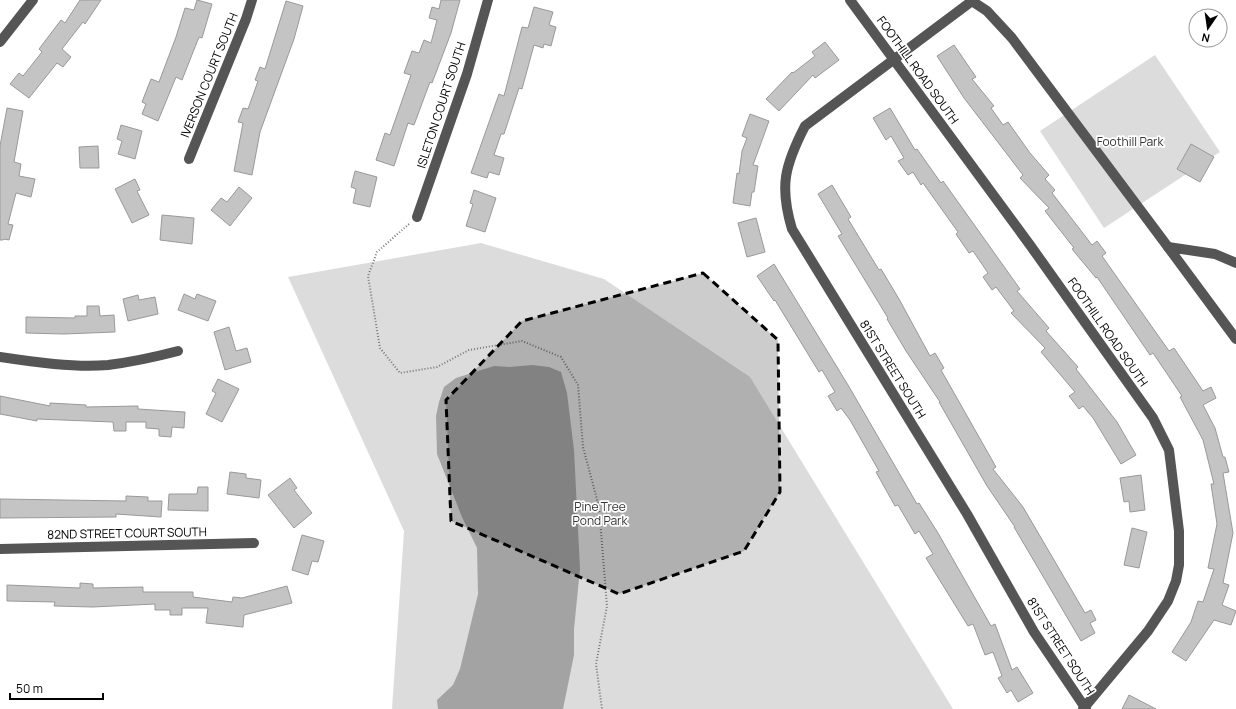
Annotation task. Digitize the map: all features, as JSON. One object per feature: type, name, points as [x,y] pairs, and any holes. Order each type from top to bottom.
[{"type":"street","points":[[0,42],[33,0]]},
{"type":"street","name":"IVERSON COURT SOUTH","points":[[189,159],[246,19],[252,0]]},
{"type":"street","name":"ISLETON COURT SOUTH","points":[[417,217],[467,74],[488,0]]},
{"type":"street","name":"FOOTHILL ROAD SOUTH","points":[[850,0],[1030,245],[1153,418],[1169,450],[1179,531],[1179,565],[1176,581],[1168,601],[1148,631],[1085,709]]},
{"type":"street","name":"81ST STREET SOUTH","points":[[1085,709],[1034,632],[968,514],[796,235],[786,208],[784,196],[787,172],[794,148],[805,126],[972,1],[987,10],[1012,38],[1168,247]]},
{"type":"street","points":[[1168,247],[1215,254],[1236,263]]},
{"type":"street","points":[[1168,247],[1236,339]]},
{"type":"street","points":[[0,357],[78,365],[107,365],[144,359],[178,351]]},
{"type":"street","name":"82ND STREET COURT SOUTH","points":[[0,549],[254,543]]},
{"type":"path","points":[[417,217],[377,252],[368,276],[380,348],[400,373],[437,367],[469,350],[522,342],[561,357],[578,385],[583,447],[599,507],[607,606],[596,664],[602,709]]},
{"type":"highlighted area","points":[[703,273],[778,340],[780,492],[744,551],[619,594],[451,521],[446,400],[522,321]]},
{"type":"green space","name":"Foothill Park","points":[[1155,55],[1220,152],[1104,228],[1040,131]]},
{"type":"green space","name":"Pine Tree Pond Park","points":[[481,243],[604,279],[750,377],[953,709],[392,709],[404,531],[288,277]]},
{"type":"shaded area","points":[[532,365],[549,367],[561,372],[567,393],[574,450],[580,569],[574,629],[574,655],[563,709],[438,709],[437,700],[453,685],[460,669],[478,594],[477,548],[462,517],[437,454],[436,416],[439,402],[444,387],[456,378],[494,366],[510,367]]},
{"type":"building","points":[[80,0],[101,0],[85,24],[83,22],[62,49],[71,57],[63,67],[57,63],[29,98],[10,84],[19,73],[23,76],[42,52],[39,49],[61,20],[65,23]]},
{"type":"building","points":[[197,0],[212,4],[202,38],[199,37],[182,80],[176,77],[158,121],[142,114],[146,104],[142,102],[151,79],[159,82],[185,8],[194,10]]},
{"type":"building","points":[[441,0],[460,0],[451,33],[432,83],[430,82],[414,125],[408,123],[394,166],[376,160],[385,133],[390,135],[411,75],[404,73],[412,51],[419,53],[424,40],[431,43],[437,20],[429,18],[432,7],[439,9]]},
{"type":"building","points":[[286,1],[303,6],[294,39],[260,132],[252,175],[234,171],[243,123],[238,122],[243,108],[248,109],[258,81],[255,80],[260,67],[265,69]]},
{"type":"building","points":[[534,7],[553,12],[549,25],[556,27],[551,46],[544,44],[543,48],[534,45],[522,89],[519,88],[504,134],[501,134],[494,155],[504,158],[499,175],[489,172],[487,178],[471,173],[499,94],[504,96],[522,27],[528,28]]},
{"type":"building","points":[[825,42],[839,60],[815,78],[813,75],[779,111],[766,99],[792,72],[793,73],[815,56],[812,52]]},
{"type":"building","points":[[954,45],[976,77],[972,79],[994,106],[991,108],[1003,125],[1008,122],[1030,153],[1049,175],[1045,179],[1055,190],[1052,193],[1092,245],[1097,241],[1106,253],[1102,256],[1169,351],[1174,348],[1203,391],[1211,387],[1216,398],[1203,405],[1215,428],[1229,472],[1223,473],[1233,533],[1223,583],[1229,585],[1222,605],[1236,611],[1231,625],[1214,620],[1186,661],[1172,652],[1191,622],[1198,601],[1203,602],[1214,569],[1208,568],[1217,524],[1211,484],[1214,484],[1203,440],[1180,397],[1182,396],[1153,353],[1150,355],[1097,277],[1096,278],[1072,249],[1074,248],[1045,211],[1049,208],[1020,178],[1023,175],[964,98],[937,56]]},
{"type":"building","points":[[7,108],[23,111],[14,162],[21,164],[19,176],[35,179],[31,197],[16,193],[8,224],[13,225],[9,240],[0,240],[0,146]]},
{"type":"building","points":[[890,108],[915,150],[917,149],[941,183],[943,181],[1020,289],[1017,291],[1049,328],[1046,331],[1078,367],[1076,369],[1117,422],[1136,455],[1121,464],[1093,418],[1083,406],[1079,409],[1069,396],[1075,392],[1041,352],[1045,348],[1011,313],[1014,311],[996,287],[992,290],[983,277],[988,273],[973,251],[969,253],[956,234],[958,232],[923,183],[921,185],[913,172],[908,175],[898,161],[904,158],[891,136],[886,140],[873,118]]},
{"type":"building","points":[[750,114],[769,121],[753,165],[758,166],[750,206],[733,203],[737,173],[739,174],[742,151],[747,138],[742,136]]},
{"type":"building","points":[[121,125],[142,131],[135,159],[118,154],[122,141],[117,139]]},
{"type":"building","points":[[1191,144],[1214,157],[1200,182],[1177,169]]},
{"type":"building","points":[[98,146],[99,168],[80,168],[79,147]]},
{"type":"building","points":[[355,171],[377,177],[370,207],[353,203],[356,189],[351,187]]},
{"type":"building","points":[[135,179],[140,190],[137,191],[149,215],[132,223],[115,189]]},
{"type":"building","points":[[832,185],[851,217],[848,219],[879,270],[881,269],[899,299],[930,356],[935,353],[944,368],[941,370],[996,467],[993,469],[1023,507],[1085,613],[1091,610],[1096,620],[1090,623],[1095,633],[1081,641],[1015,527],[987,486],[940,402],[906,351],[887,319],[888,318],[838,236],[842,234],[818,194]]},
{"type":"building","points":[[239,187],[252,198],[230,226],[211,210],[221,198],[227,202]]},
{"type":"building","points":[[474,190],[496,198],[485,232],[466,226],[473,204],[470,203]]},
{"type":"building","points":[[162,215],[194,218],[192,244],[160,240]]},
{"type":"building","points":[[756,218],[765,252],[747,257],[738,223]]},
{"type":"building","points":[[774,264],[848,385],[917,504],[919,503],[938,533],[991,626],[995,624],[1012,670],[1017,667],[1033,693],[1018,702],[1011,690],[1007,693],[998,678],[1002,676],[993,652],[985,655],[973,624],[968,626],[926,558],[933,554],[919,531],[915,534],[898,505],[895,506],[876,472],[879,471],[850,420],[841,408],[837,411],[828,396],[835,392],[822,370],[819,372],[775,300],[774,301],[757,276]]},
{"type":"building","points":[[184,294],[195,299],[197,294],[216,301],[208,321],[178,310]]},
{"type":"building","points":[[138,295],[139,300],[155,297],[158,314],[128,321],[123,299]]},
{"type":"building","points":[[87,306],[99,306],[100,316],[114,315],[115,332],[64,334],[26,333],[26,317],[75,318],[75,316],[87,316]]},
{"type":"building","points":[[229,327],[236,351],[247,348],[251,362],[225,370],[214,332]]},
{"type":"building","points":[[218,379],[239,389],[222,422],[206,414],[216,393],[212,391]]},
{"type":"building","points":[[0,396],[50,406],[50,403],[86,405],[86,407],[138,406],[138,409],[185,412],[184,428],[172,427],[171,437],[159,436],[159,429],[146,428],[146,422],[126,422],[126,431],[114,431],[113,422],[37,419],[37,421],[0,414]]},
{"type":"building","points":[[230,472],[246,474],[246,478],[261,480],[259,498],[227,494]]},
{"type":"building","points":[[1141,475],[1145,510],[1130,512],[1129,501],[1124,502],[1120,478]]},
{"type":"building","points":[[290,478],[297,488],[294,490],[312,513],[294,528],[268,495]]},
{"type":"building","points":[[198,487],[208,487],[208,511],[168,510],[169,494],[197,494]]},
{"type":"building","points":[[126,496],[148,497],[148,501],[162,501],[161,517],[116,514],[116,517],[0,518],[0,499],[126,501]]},
{"type":"building","points":[[1132,528],[1147,532],[1139,568],[1124,565]]},
{"type":"building","points":[[302,535],[324,541],[318,562],[312,561],[308,575],[292,570]]},
{"type":"building","points":[[80,583],[93,584],[93,588],[143,587],[143,592],[193,592],[193,597],[232,602],[233,597],[242,598],[287,586],[292,603],[244,615],[243,627],[206,623],[208,608],[182,608],[182,615],[170,615],[170,610],[155,610],[155,604],[93,607],[54,606],[55,602],[7,601],[7,585],[80,588]]},
{"type":"building","points":[[1129,695],[1156,709],[1122,709]]}]
